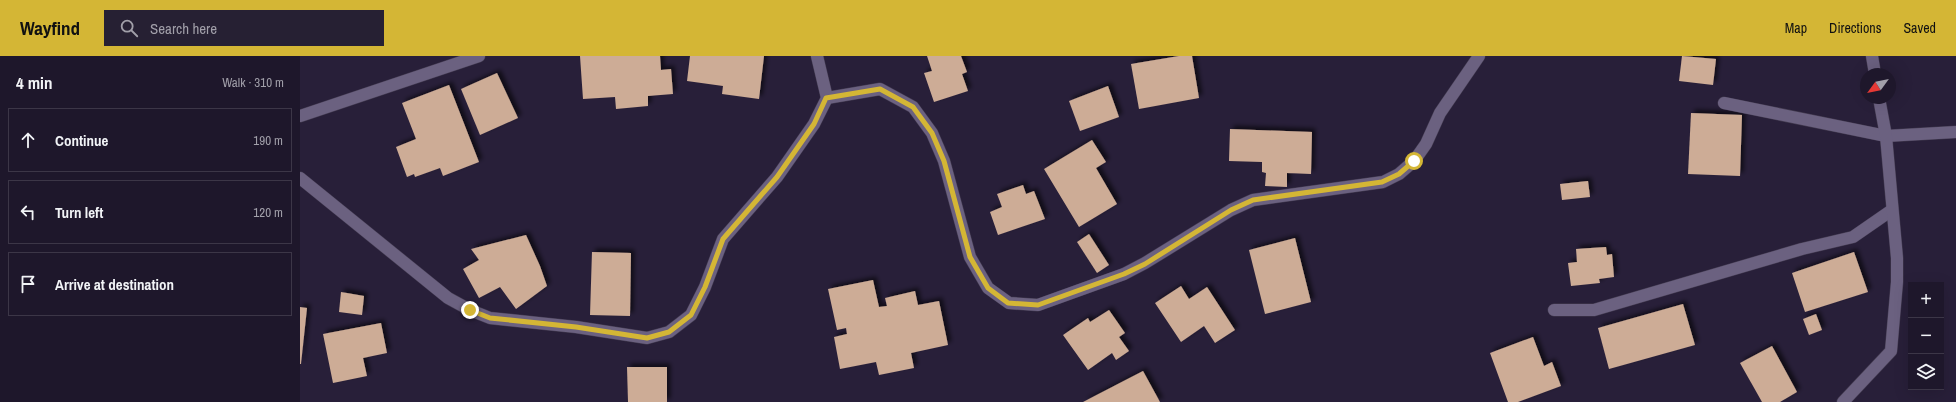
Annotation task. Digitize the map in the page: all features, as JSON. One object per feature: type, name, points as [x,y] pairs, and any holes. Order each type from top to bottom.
[{"type":"street","points":[[300,116],[479,56]]},
{"type":"street","points":[[300,178],[448,298],[470,310],[490,318],[576,327],[647,338],[669,332],[691,315],[705,287],[723,239],[777,177],[814,124],[826,98],[817,56]]},
{"type":"street","points":[[826,98],[880,89],[913,107],[932,133],[944,161],[970,257],[988,288],[1008,303],[1038,305],[1124,274],[1145,264],[1231,210],[1253,200],[1382,182],[1399,174],[1414,161],[1426,144],[1440,113],[1479,56]]},
{"type":"street","points":[[1872,56],[1874,68]]},
{"type":"street","points":[[1724,103],[1886,136],[1956,132]]},
{"type":"street","points":[[1843,402],[1891,351],[1897,282],[1886,136],[1880,104]]},
{"type":"street","points":[[1554,310],[1594,310],[1802,249],[1853,237],[1892,210]]},
{"type":"building","points":[[580,56],[660,56],[661,70],[671,69],[673,94],[648,96],[648,106],[616,109],[615,97],[583,99]]},
{"type":"building","points":[[690,56],[764,56],[759,99],[722,94],[723,86],[687,81]]},
{"type":"building","points":[[927,56],[961,56],[967,72],[962,74],[968,91],[934,102],[924,73],[932,71]]},
{"type":"building","points":[[1179,56],[1192,56],[1199,98],[1139,109],[1131,64]]},
{"type":"building","points":[[1682,56],[1716,59],[1713,85],[1679,81]]},
{"type":"building","points":[[497,73],[518,118],[480,135],[461,89]]},
{"type":"building","points":[[449,85],[479,162],[443,176],[440,168],[415,177],[414,174],[407,177],[396,147],[416,139],[402,103]]},
{"type":"building","points":[[1108,86],[1119,117],[1080,131],[1069,101]]},
{"type":"building","points":[[1691,113],[1742,115],[1740,176],[1688,174]]},
{"type":"building","points":[[1230,129],[1312,132],[1311,174],[1287,173],[1287,187],[1265,186],[1266,173],[1262,172],[1262,162],[1229,161]]},
{"type":"building","points":[[1092,140],[1106,162],[1096,168],[1117,204],[1079,227],[1044,169]]},
{"type":"building","points":[[1588,181],[1590,197],[1562,200],[1560,184]]},
{"type":"building","points":[[1023,185],[1026,194],[1034,191],[1045,219],[998,235],[990,212],[1002,207],[997,194]]},
{"type":"building","points":[[1089,234],[1109,265],[1097,273],[1077,242]]},
{"type":"building","points":[[526,235],[547,286],[516,309],[500,287],[479,298],[463,269],[479,260],[471,249]]},
{"type":"building","points":[[1295,238],[1311,302],[1265,314],[1249,250]]},
{"type":"building","points":[[1606,247],[1607,255],[1612,254],[1614,277],[1599,279],[1600,283],[1571,286],[1568,263],[1577,262],[1576,249]]},
{"type":"building","points":[[592,252],[631,253],[630,316],[590,315]]},
{"type":"building","points":[[1854,252],[1868,292],[1805,312],[1792,273]]},
{"type":"building","points":[[873,280],[879,307],[887,306],[885,298],[915,291],[918,305],[939,301],[948,345],[911,353],[914,368],[879,375],[876,362],[840,369],[834,337],[847,334],[846,328],[837,330],[828,289]]},
{"type":"building","points":[[1181,286],[1189,299],[1207,287],[1235,330],[1215,343],[1204,326],[1181,342],[1155,303]]},
{"type":"building","points":[[341,292],[364,296],[362,315],[339,312]]},
{"type":"building","points":[[1683,304],[1695,345],[1609,369],[1598,328]]},
{"type":"building","points":[[300,307],[307,308],[301,364],[300,364]]},
{"type":"building","points":[[1109,310],[1125,333],[1119,337],[1129,351],[1116,360],[1112,353],[1088,370],[1063,335],[1088,318],[1090,322]]},
{"type":"building","points":[[1816,314],[1822,330],[1809,335],[1803,319]]},
{"type":"building","points":[[381,323],[387,353],[363,358],[367,376],[333,383],[323,334]]},
{"type":"building","points":[[1533,337],[1544,366],[1552,362],[1561,386],[1518,402],[1508,402],[1490,353]]},
{"type":"building","points":[[1772,346],[1797,392],[1780,402],[1762,402],[1740,363]]},
{"type":"building","points":[[627,367],[667,367],[667,402],[628,402]]},
{"type":"building","points":[[1143,371],[1160,402],[1083,402]]},
{"type":"route","points":[[470,310],[490,318],[576,327],[647,338],[669,332],[691,315],[705,287],[723,239],[777,177],[814,124],[826,98],[880,89],[913,107],[932,133],[944,161],[961,229],[970,257],[988,288],[1008,303],[1038,305],[1124,274],[1145,264],[1231,210],[1253,200],[1382,182],[1399,174],[1414,161]]}]
